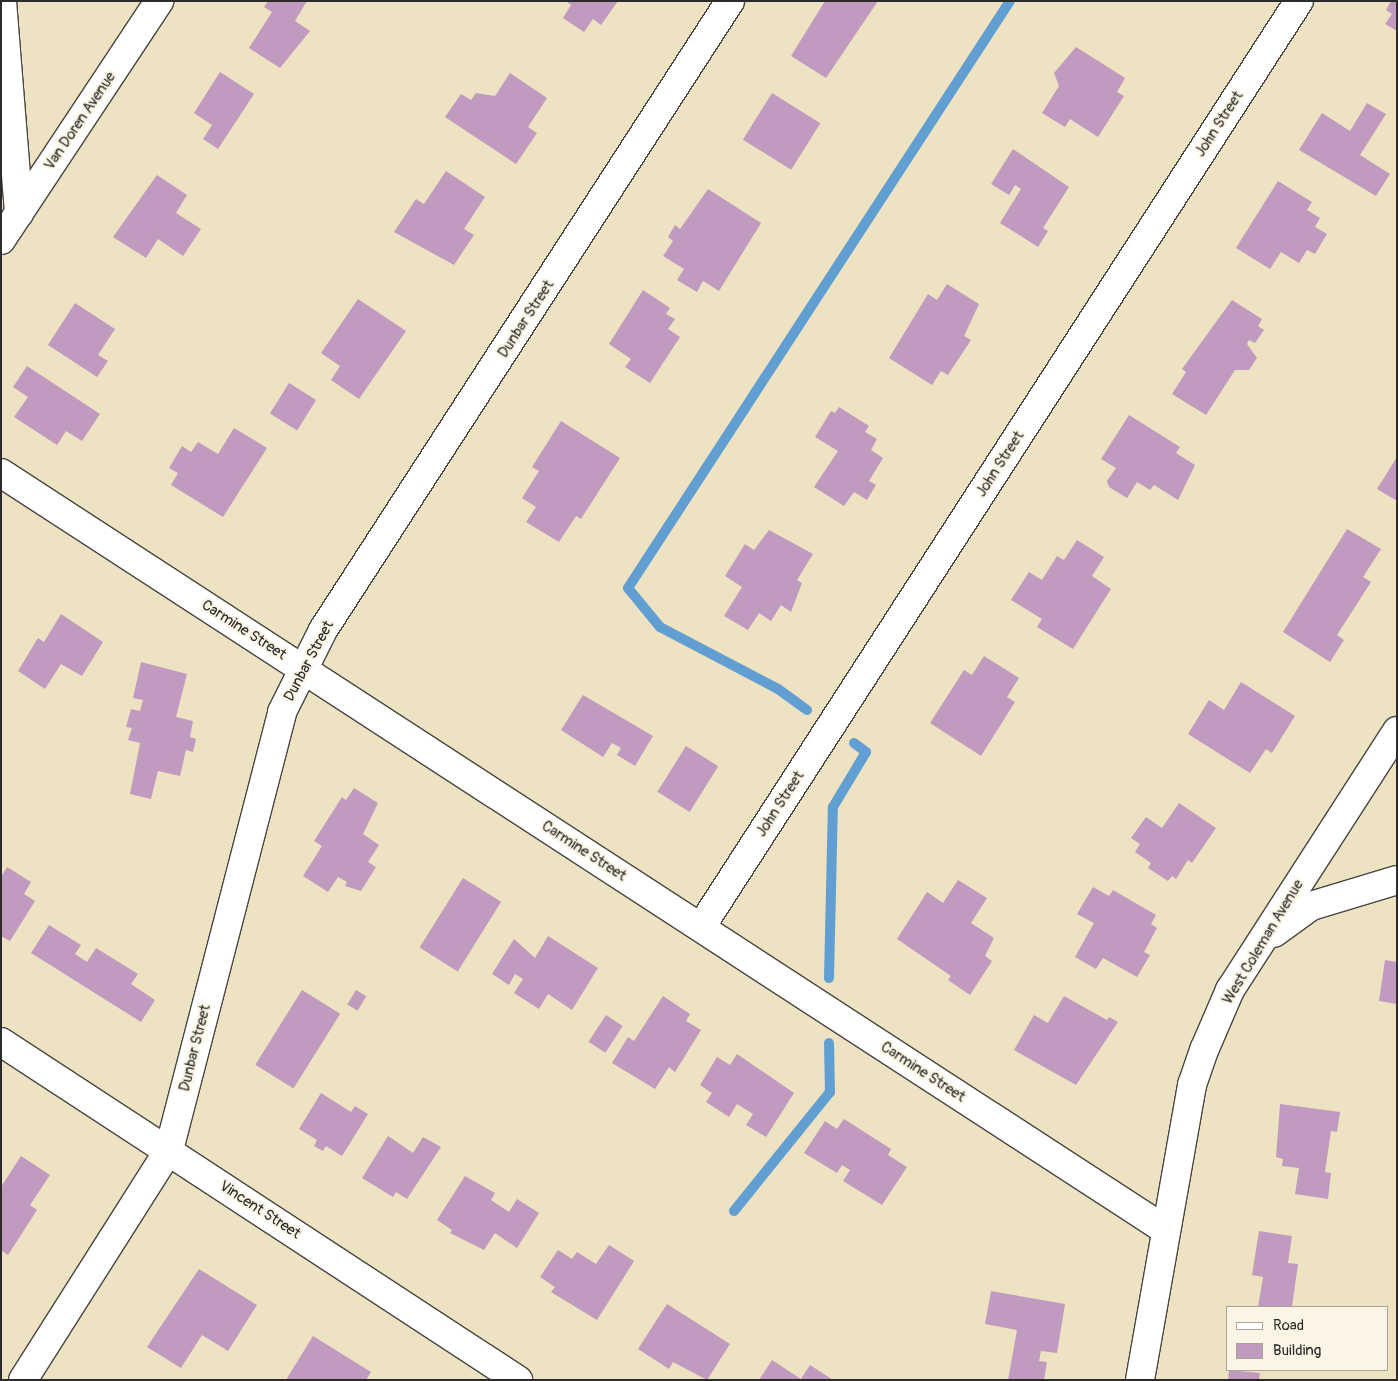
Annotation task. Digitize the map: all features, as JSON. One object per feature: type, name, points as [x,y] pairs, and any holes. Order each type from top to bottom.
[{"type":"street","points":[[2,1],[19,213]]},
{"type":"street","name":"Van Doren Avenue","points":[[1,240],[159,1]]},
{"type":"street","name":"Dunbar Street","points":[[23,1380],[169,1150],[282,712],[304,669],[324,630],[730,1]]},
{"type":"street","name":"John Street","points":[[701,927],[1298,1]]},
{"type":"street","name":"Carmine Street","points":[[1,473],[1166,1230]]},
{"type":"street","name":"West Coleman Avenue","points":[[1140,1380],[1192,1085],[1230,990],[1397,731]]},
{"type":"street","points":[[1255,950],[1311,906],[1397,880]]},
{"type":"street","name":"Vincent Street","points":[[1,1042],[169,1150],[518,1380]]},
{"type":"building","points":[[268,1],[307,1],[295,21],[310,31],[280,68],[249,48],[272,12],[264,7]]},
{"type":"building","points":[[566,1],[618,1],[601,25],[593,19],[584,32],[563,18],[571,5]]},
{"type":"building","points":[[825,1],[878,1],[826,78],[791,56]]},
{"type":"building","points":[[1391,1],[1397,1],[1397,31],[1385,24],[1392,14],[1386,10]]},
{"type":"building","points":[[1076,47],[1125,78],[1117,92],[1124,96],[1098,137],[1070,119],[1065,127],[1042,113],[1059,86],[1054,73]]},
{"type":"building","points":[[220,72],[254,94],[218,149],[203,139],[212,125],[194,113]]},
{"type":"building","points":[[510,73],[547,98],[528,127],[537,133],[516,164],[445,117],[461,94],[471,100],[476,93],[495,96]]},
{"type":"building","points":[[772,93],[820,123],[791,170],[743,140]]},
{"type":"building","points":[[1367,103],[1386,114],[1360,155],[1390,174],[1376,196],[1299,150],[1322,113],[1350,131]]},
{"type":"building","points":[[1013,149],[1069,187],[1043,228],[1048,231],[1038,247],[1000,223],[1021,189],[1015,185],[1009,195],[991,184]]},
{"type":"building","points":[[446,171],[485,197],[464,229],[474,235],[454,265],[394,232],[416,199],[424,204]]},
{"type":"building","points":[[157,175],[187,195],[176,213],[201,229],[183,256],[158,239],[146,258],[113,237]]},
{"type":"building","points":[[1278,181],[1312,202],[1307,210],[1320,218],[1315,227],[1327,234],[1315,254],[1307,250],[1299,263],[1281,252],[1270,269],[1236,248]]},
{"type":"building","points":[[708,189],[761,223],[719,291],[703,281],[697,292],[677,280],[684,269],[663,256],[673,241],[668,237],[675,225],[680,229]]},
{"type":"building","points":[[947,284],[979,304],[964,336],[971,340],[948,375],[941,371],[932,385],[889,358],[928,294],[937,300]]},
{"type":"building","points":[[643,290],[670,308],[666,314],[675,319],[668,329],[680,337],[650,383],[625,367],[631,359],[609,344]]},
{"type":"building","points":[[358,299],[406,331],[359,399],[331,380],[340,366],[321,353]]},
{"type":"building","points":[[1232,300],[1262,319],[1258,326],[1264,330],[1255,343],[1249,340],[1247,344],[1257,358],[1249,370],[1235,370],[1206,415],[1172,394],[1186,372],[1182,369]]},
{"type":"building","points":[[75,303],[115,329],[98,355],[108,361],[97,377],[48,345]]},
{"type":"building","points":[[27,366],[100,414],[82,441],[66,431],[57,445],[14,417],[28,397],[13,387]]},
{"type":"building","points":[[289,383],[316,400],[297,430],[270,414]]},
{"type":"building","points":[[839,407],[869,426],[865,432],[877,439],[871,450],[883,458],[869,481],[876,485],[867,500],[854,492],[844,506],[814,487],[838,451],[815,437],[831,411],[835,413]]},
{"type":"building","points":[[1129,415],[1180,447],[1176,453],[1195,465],[1178,500],[1154,485],[1150,490],[1137,482],[1127,498],[1109,487],[1107,481],[1116,468],[1101,459]]},
{"type":"building","points":[[561,421],[620,458],[581,519],[576,516],[559,542],[526,522],[536,507],[522,498],[539,471],[532,467]]},
{"type":"building","points":[[234,428],[267,448],[223,517],[171,485],[178,473],[169,468],[182,446],[191,452],[198,442],[218,454]]},
{"type":"building","points":[[1397,457],[1397,501],[1377,489]]},
{"type":"building","points":[[1347,529],[1381,549],[1363,577],[1371,582],[1337,635],[1344,640],[1330,662],[1283,632]]},
{"type":"building","points":[[769,530],[813,554],[797,580],[802,583],[791,612],[781,605],[771,621],[759,613],[748,630],[724,616],[742,587],[725,576],[745,544],[754,550]]},
{"type":"building","points":[[1077,540],[1104,557],[1092,576],[1111,589],[1073,649],[1037,627],[1042,619],[1011,600],[1029,572],[1042,580],[1057,556],[1064,560]]},
{"type":"building","points":[[61,614],[103,642],[82,676],[61,664],[45,689],[18,671],[38,638],[44,642]]},
{"type":"building","points":[[984,656],[1019,678],[1007,697],[1015,702],[981,756],[930,723],[964,670],[972,675]]},
{"type":"building","points":[[141,662],[187,674],[176,717],[193,721],[190,737],[196,739],[193,752],[186,750],[180,776],[158,771],[151,799],[130,794],[140,743],[128,740],[132,728],[126,727],[131,709],[140,711],[143,700],[133,698]]},
{"type":"building","points":[[1241,682],[1295,716],[1272,753],[1266,749],[1250,773],[1188,734],[1209,700],[1224,710]]},
{"type":"building","points":[[583,695],[653,736],[635,766],[617,755],[621,748],[612,743],[603,757],[561,730]]},
{"type":"building","points":[[686,746],[718,766],[690,812],[657,792]]},
{"type":"building","points":[[354,788],[378,803],[363,834],[379,845],[368,862],[376,867],[361,891],[345,886],[347,882],[338,877],[328,892],[303,876],[322,846],[314,841],[342,797],[346,800]]},
{"type":"building","points":[[1179,803],[1216,828],[1192,863],[1188,860],[1176,879],[1172,876],[1168,881],[1148,868],[1151,863],[1135,852],[1140,844],[1131,838],[1146,817],[1162,828]]},
{"type":"building","points":[[7,867],[31,882],[24,894],[35,901],[10,941],[1,936],[1,877]]},
{"type":"building","points":[[463,878],[501,902],[458,971],[420,948]]},
{"type":"building","points":[[958,880],[987,898],[971,923],[994,938],[985,956],[992,961],[970,995],[948,980],[951,976],[897,939],[927,892],[943,903]]},
{"type":"building","points":[[1093,887],[1109,896],[1113,890],[1156,915],[1151,924],[1157,928],[1144,952],[1150,955],[1137,977],[1103,958],[1096,969],[1075,957],[1094,923],[1077,914]]},
{"type":"building","points":[[49,925],[81,945],[75,954],[87,962],[96,948],[138,974],[131,984],[155,1000],[141,1022],[31,953]]},
{"type":"building","points":[[548,936],[598,968],[572,1010],[548,994],[539,1009],[514,993],[523,979],[515,974],[509,985],[492,974],[514,939],[535,958]]},
{"type":"building","points":[[1385,960],[1397,962],[1397,1004],[1379,1001]]},
{"type":"building","points":[[302,990],[340,1014],[294,1088],[255,1065]]},
{"type":"building","points":[[356,990],[366,996],[358,1011],[347,1005]]},
{"type":"building","points":[[663,996],[690,1014],[686,1021],[701,1030],[675,1072],[669,1067],[655,1089],[612,1063],[628,1037],[634,1041]]},
{"type":"building","points":[[1064,996],[1107,1020],[1109,1017],[1118,1022],[1076,1085],[1014,1050],[1034,1015],[1048,1023]]},
{"type":"building","points":[[606,1015],[623,1026],[605,1053],[589,1042]]},
{"type":"building","points":[[737,1054],[794,1093],[766,1137],[746,1125],[753,1114],[737,1104],[729,1117],[706,1102],[712,1093],[700,1085],[717,1057],[730,1065]]},
{"type":"building","points":[[321,1093],[351,1112],[355,1106],[368,1114],[342,1156],[326,1146],[323,1151],[314,1146],[317,1140],[299,1129]]},
{"type":"building","points":[[1280,1104],[1340,1112],[1337,1132],[1331,1131],[1325,1172],[1331,1173],[1328,1199],[1295,1194],[1299,1168],[1282,1166],[1283,1159],[1276,1157]]},
{"type":"building","points":[[844,1119],[891,1149],[888,1155],[907,1167],[882,1205],[843,1181],[850,1170],[842,1165],[837,1173],[804,1153],[825,1121],[837,1129]]},
{"type":"building","points":[[388,1136],[413,1153],[423,1137],[441,1147],[407,1199],[396,1192],[393,1197],[362,1178]]},
{"type":"building","points":[[21,1156],[50,1175],[30,1205],[37,1210],[8,1255],[1,1250],[1,1187]]},
{"type":"building","points":[[465,1176],[495,1193],[491,1200],[509,1212],[517,1199],[539,1213],[517,1248],[495,1233],[484,1250],[450,1233],[452,1230],[437,1220]]},
{"type":"building","points":[[1259,1231],[1292,1236],[1288,1263],[1298,1264],[1292,1306],[1258,1306],[1263,1277],[1252,1275]]},
{"type":"building","points":[[609,1245],[634,1261],[597,1320],[551,1292],[555,1287],[540,1277],[558,1250],[572,1259],[577,1252],[596,1264]]},
{"type":"building","points":[[199,1269],[257,1305],[228,1351],[202,1335],[181,1368],[147,1347]]},
{"type":"building","points":[[991,1291],[1065,1304],[1057,1353],[1041,1351],[1039,1361],[1047,1362],[1044,1380],[1008,1380],[1017,1330],[985,1324]]},
{"type":"building","points":[[667,1304],[730,1344],[707,1380],[673,1362],[669,1369],[638,1349]]},
{"type":"building","points":[[313,1336],[371,1372],[366,1380],[286,1380]]},
{"type":"building","points":[[772,1360],[801,1379],[810,1365],[833,1380],[759,1380]]},
{"type":"building","points":[[1229,1371],[1260,1373],[1259,1380],[1228,1380]]},
{"type":"waterway","points":[[807,710],[778,689],[660,627],[628,588],[1010,1]]},
{"type":"waterway","points":[[829,978],[833,807],[866,752],[854,743]]},
{"type":"waterway","points":[[734,1211],[830,1092],[829,1043]]}]
